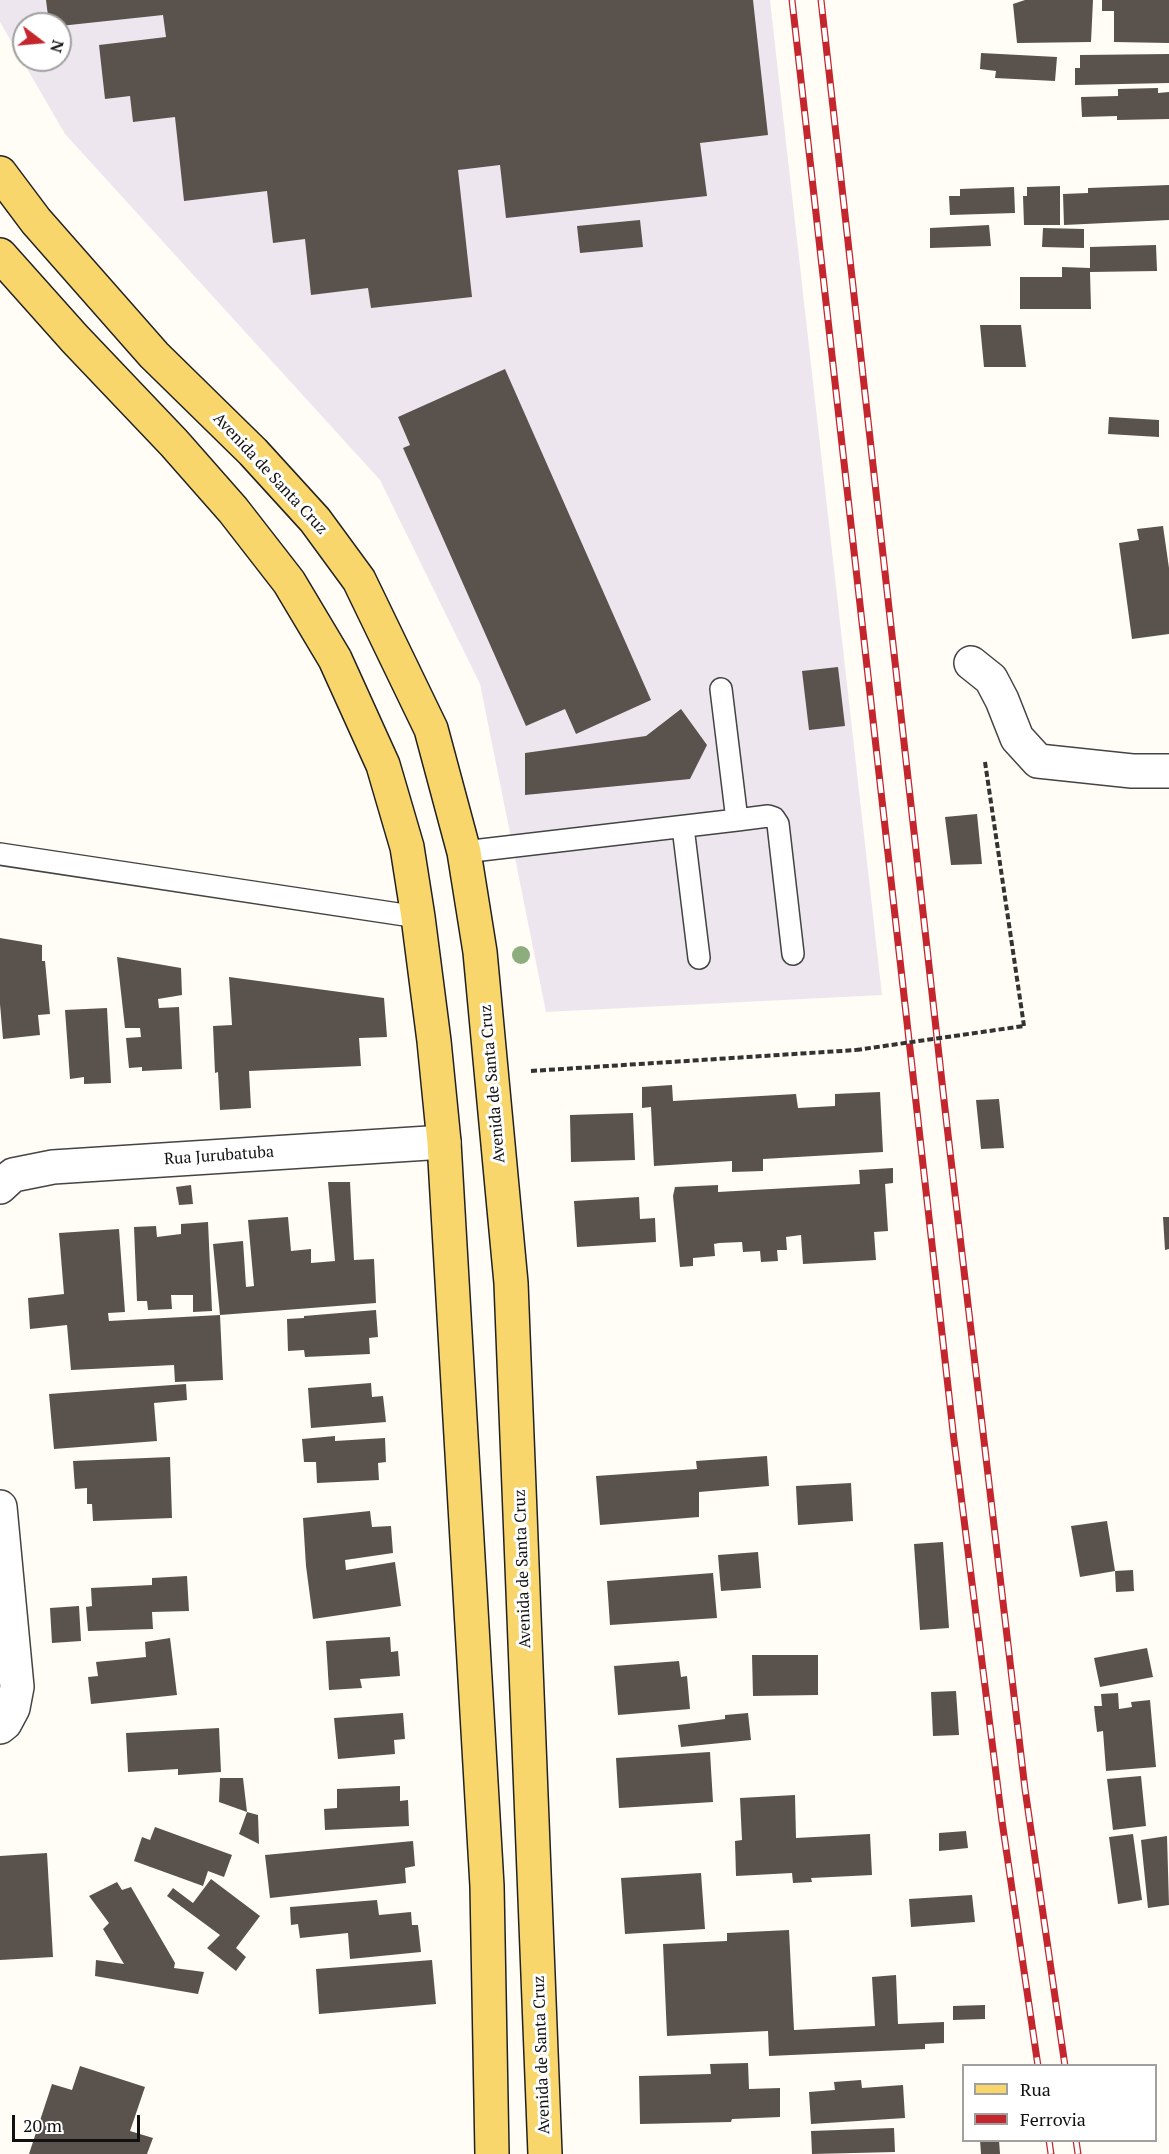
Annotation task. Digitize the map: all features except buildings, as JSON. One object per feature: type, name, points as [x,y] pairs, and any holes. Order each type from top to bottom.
[{"type":"main road","name":"Avenida de Santa Cruz","points":[[0,173],[36,221],[154,355],[254,452],[315,520],[359,580],[431,729],[464,852],[480,952],[511,1283],[545,2154]]},
{"type":"main road","points":[[0,255],[75,339],[174,443],[233,510],[289,582],[335,659],[383,765],[407,847],[434,1041],[444,1142],[487,1886],[492,2154]]},
{"type":"street","points":[[970,663],[991,679],[1017,738],[1038,761],[1132,771],[1169,771]]},
{"type":"street","name":"Rua Jurubatuba","points":[[0,1187],[13,1175],[53,1167],[444,1142]]},
{"type":"street","points":[[0,1507],[17,1687],[13,1708],[5,1723],[0,1727]]},
{"type":"lane","points":[[721,689],[736,820]]},
{"type":"lane","points":[[464,852],[768,816],[774,818],[778,824],[793,954]]},
{"type":"lane","points":[[683,827],[699,958]]},
{"type":"lane","points":[[0,854],[418,917]]},
{"type":"path","points":[[493,1074],[856,1050],[1024,1026],[984,757]]},
{"type":"shaded area","points":[[0,0],[770,0],[882,995],[546,1012],[480,684],[380,480],[65,134],[29,72],[72,72],[72,12],[12,12],[12,43],[0,22]]},
{"type":"railway","points":[[792,0],[954,1440],[1002,1821],[1038,2064]]},
{"type":"railway","points":[[821,0],[945,1109],[1025,1789],[1065,2064]]},
{"type":"railway","points":[[1049,2142],[1051,2154]]},
{"type":"railway","points":[[1076,2142],[1078,2154]]}]
